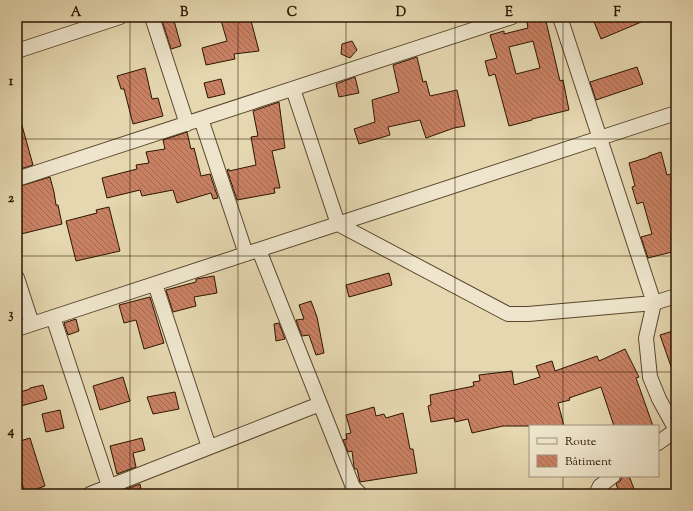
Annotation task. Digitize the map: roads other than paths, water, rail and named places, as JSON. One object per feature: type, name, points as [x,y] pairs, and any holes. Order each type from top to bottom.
[{"type":"street","points":[[17,51],[120,17]]},
{"type":"street","points":[[152,17],[187,124]]},
{"type":"street","points":[[17,179],[512,17]]},
{"type":"street","points":[[560,17],[654,303],[646,338],[650,377],[659,399],[676,430],[659,442]]},
{"type":"street","points":[[293,89],[338,224],[508,314],[528,314],[654,303],[676,296]]},
{"type":"street","points":[[17,329],[676,113]]},
{"type":"street","points":[[201,119],[246,254]]},
{"type":"street","points":[[259,250],[353,487],[360,494]]},
{"type":"street","points":[[17,278],[32,324]]},
{"type":"street","points":[[155,284],[209,448]]},
{"type":"street","points":[[53,317],[109,486]]},
{"type":"street","points":[[90,494],[320,404]]},
{"type":"street","points":[[596,494],[600,486],[612,477]]}]
